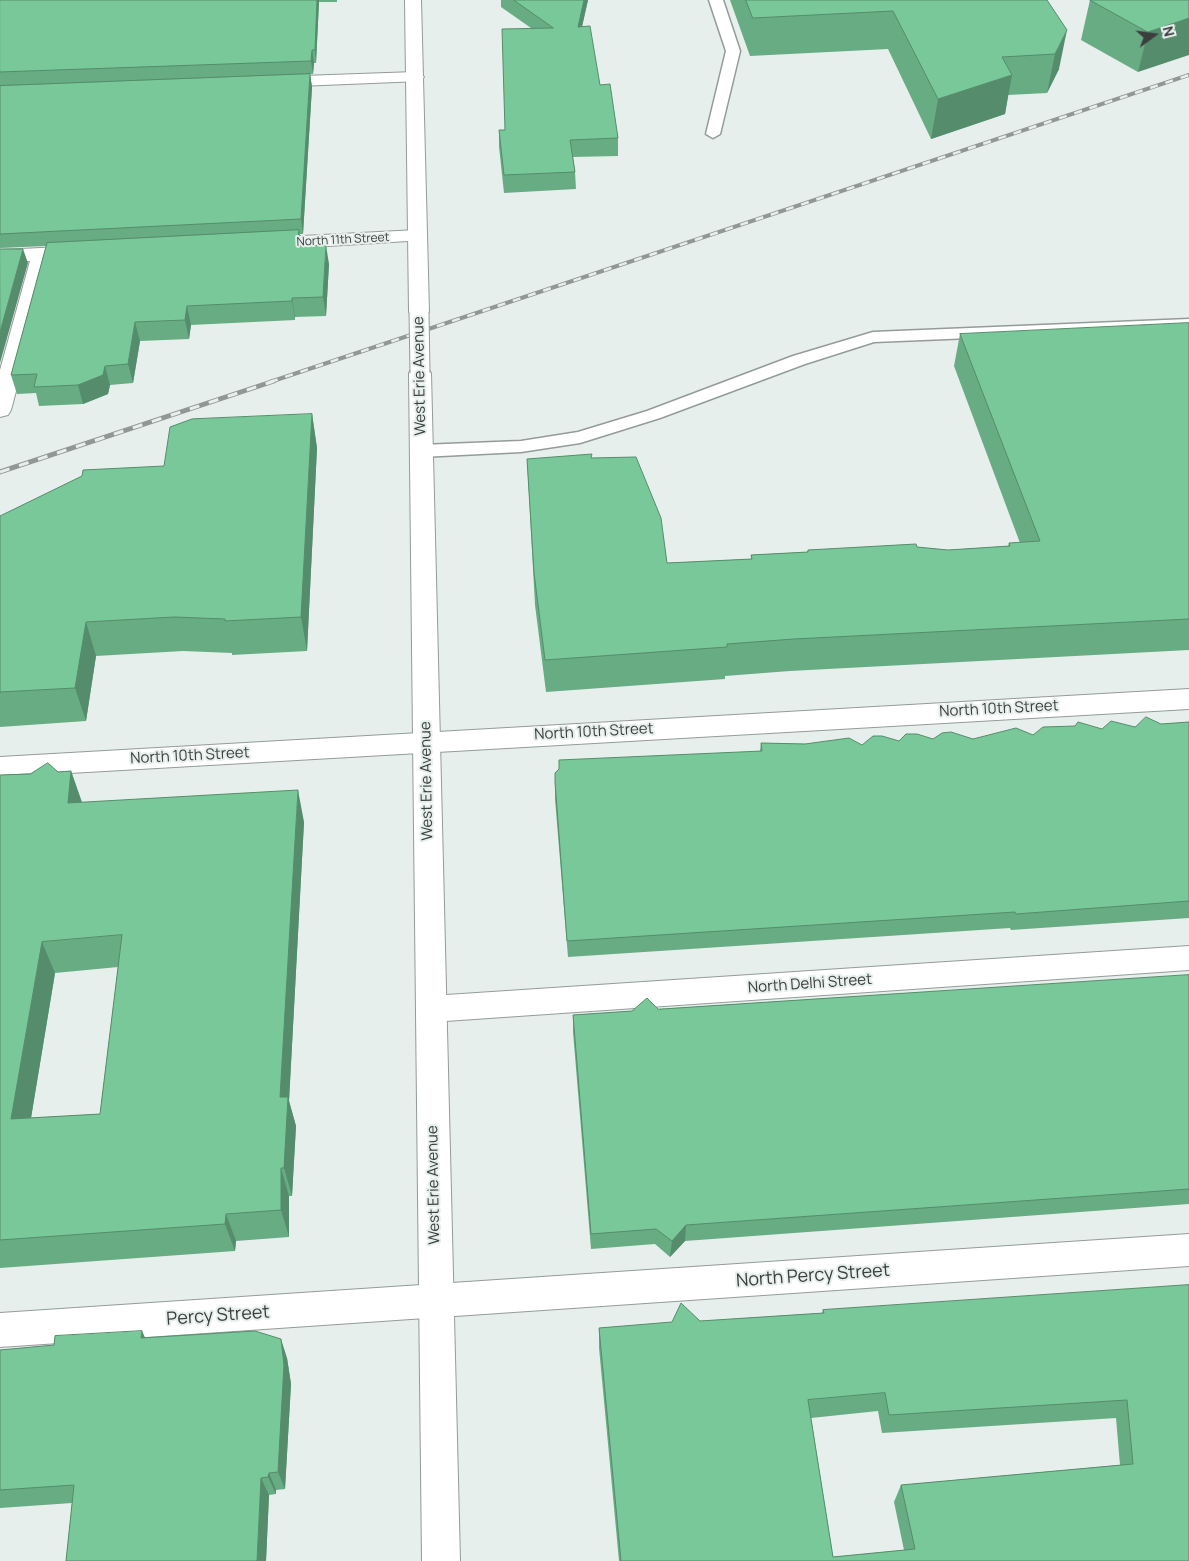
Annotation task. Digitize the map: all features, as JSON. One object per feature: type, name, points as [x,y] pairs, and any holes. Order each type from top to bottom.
[{"type":"street","name":"West Erie Avenue","points":[[413,0],[441,1561]]},
{"type":"street","points":[[254,83],[415,76]]},
{"type":"street","name":"North 11th Street","points":[[248,244],[417,236]]},
{"type":"street","points":[[0,256],[101,251]]},
{"type":"street","points":[[0,410],[42,254]]},
{"type":"street","name":"North 10th Street","points":[[0,767],[1189,699]]},
{"type":"street","name":"North Delhi Street","points":[[431,1009],[1189,958]]},
{"type":"street","name":"North Percy Street","points":[[436,1301],[1189,1250]]},
{"type":"street","name":"Percy Street","points":[[0,1330],[436,1301]]},
{"type":"lane","points":[[713,134],[733,51],[716,0]]},
{"type":"lane","points":[[421,451],[530,445],[578,438],[678,408],[826,349],[873,337],[1189,324]]},
{"type":"building","points":[[0,0],[317,0],[315,50],[312,50],[311,61],[0,72]]},
{"type":"building","points":[[514,0],[584,0],[578,27],[590,26],[600,85],[610,84],[618,138],[570,140],[575,172],[504,175],[499,130],[505,130],[502,29],[553,28]]},
{"type":"building","points":[[746,0],[1047,0],[1067,30],[1055,54],[1002,57],[1012,75],[938,99],[893,11],[753,18]]},
{"type":"building","points":[[1090,0],[1189,0],[1189,18],[1148,32]]},
{"type":"building","points":[[310,74],[301,219],[0,234],[0,86]]},
{"type":"building","points":[[299,230],[297,246],[326,245],[323,297],[292,298],[292,301],[187,306],[185,320],[135,322],[128,364],[105,366],[103,375],[78,385],[34,387],[37,374],[11,375],[47,243]]},
{"type":"building","points":[[0,249],[23,249],[0,332]]},
{"type":"building","points":[[1189,323],[1189,619],[794,639],[727,644],[727,647],[545,660],[534,573],[527,459],[592,454],[591,458],[636,457],[661,518],[667,563],[752,559],[751,555],[808,552],[808,550],[916,544],[917,547],[948,550],[1010,546],[1009,543],[1040,541],[960,334]]},
{"type":"building","points":[[312,414],[301,617],[225,621],[225,619],[174,617],[86,622],[75,688],[0,692],[0,516],[82,476],[83,470],[164,466],[170,427],[192,419]]},
{"type":"building","points":[[1146,717],[1161,724],[1189,722],[1189,901],[1016,914],[1015,912],[567,941],[555,782],[555,773],[559,769],[559,760],[762,751],[761,743],[805,744],[849,738],[862,745],[873,736],[882,736],[899,741],[906,734],[917,734],[933,739],[942,733],[951,732],[973,739],[1016,728],[1033,735],[1043,727],[1075,726],[1078,722],[1102,729],[1111,721],[1135,727]]},
{"type":"building","points":[[48,763],[58,772],[71,771],[68,803],[298,790],[280,1097],[288,1097],[284,1168],[281,1168],[281,1210],[226,1214],[225,1224],[0,1240],[0,775],[30,774]],"holes":[[[122,935],[100,1114],[11,1119],[42,942]]]},
{"type":"building","points":[[1189,975],[1189,1189],[686,1225],[672,1241],[656,1229],[591,1234],[573,1015],[632,1011],[647,998],[658,1009]]},
{"type":"building","points":[[1189,1285],[1189,1561],[621,1561],[599,1328],[672,1322],[681,1303],[700,1321],[824,1313],[823,1310]],"holes":[[[885,1393],[889,1415],[1127,1400],[1133,1464],[901,1485],[915,1549],[833,1557],[808,1400]]]},
{"type":"building","points":[[142,1331],[141,1338],[255,1331],[281,1339],[284,1365],[278,1472],[269,1473],[268,1477],[261,1478],[257,1561],[66,1561],[74,1485],[0,1490],[0,1350],[54,1345],[55,1336]]},
{"type":"railway","points":[[270,382],[1189,75]]},
{"type":"railway","points":[[0,472],[274,381]]}]
